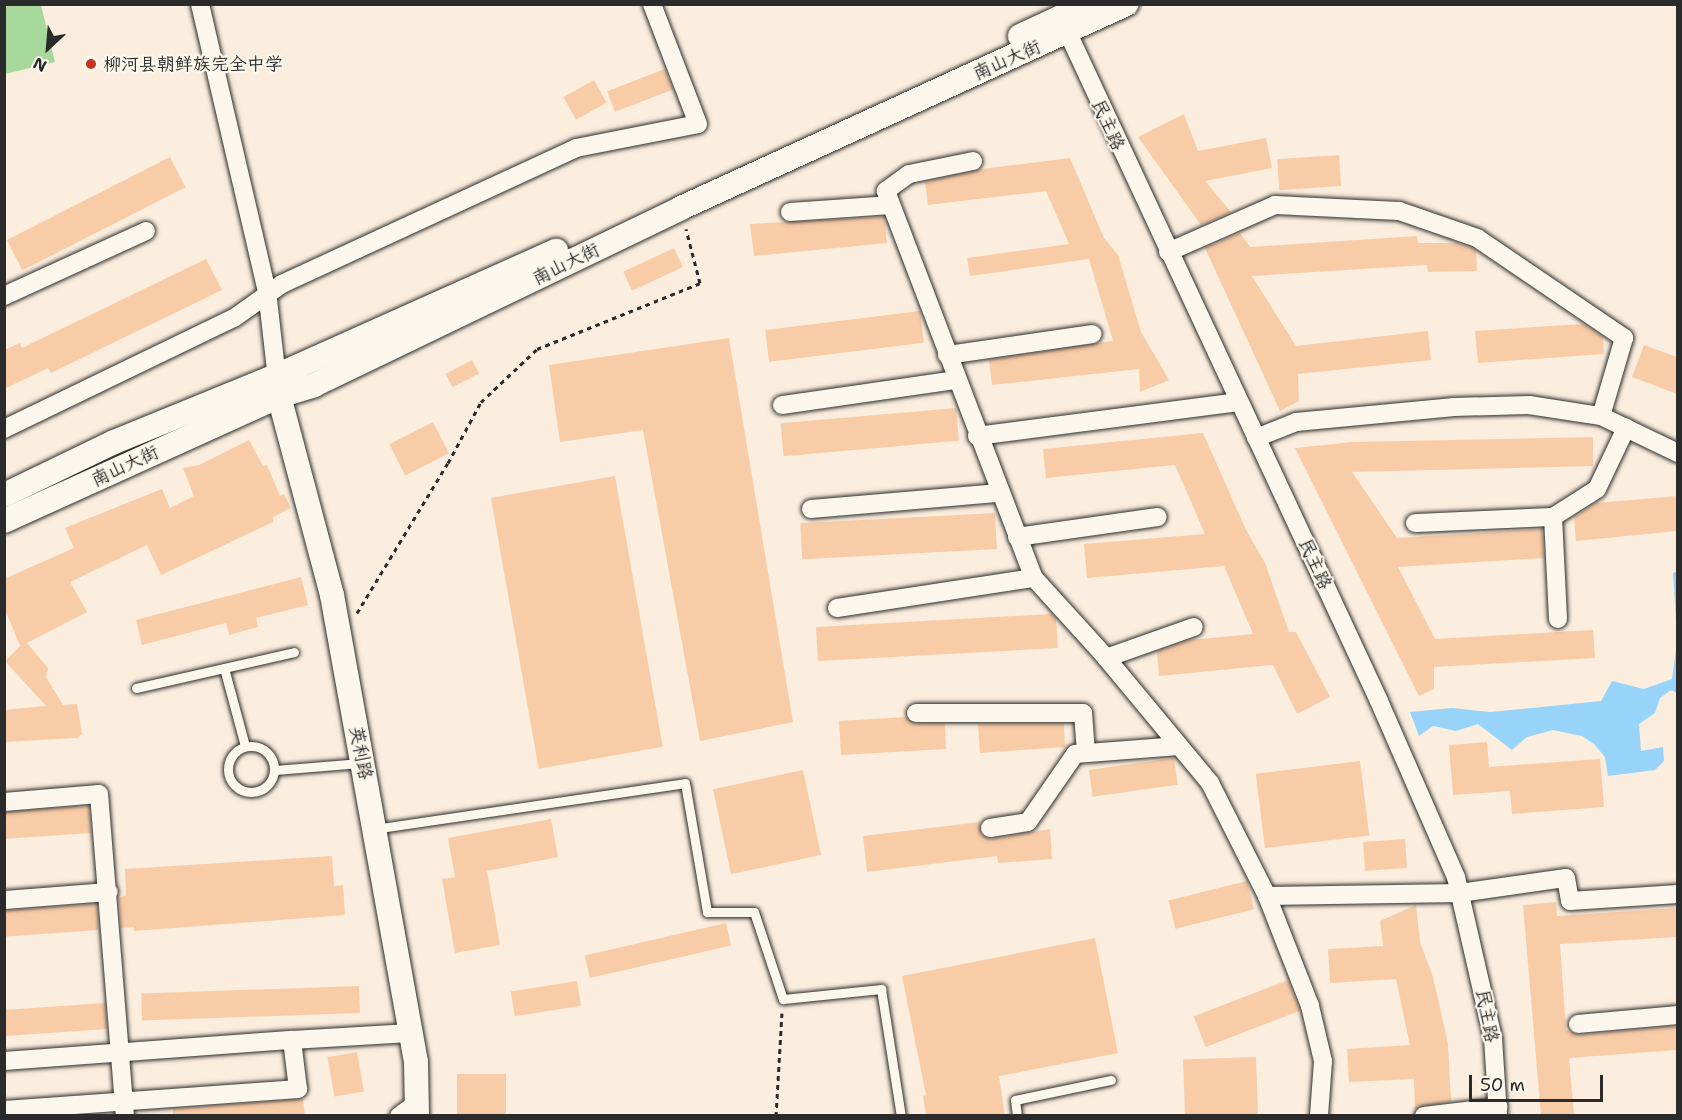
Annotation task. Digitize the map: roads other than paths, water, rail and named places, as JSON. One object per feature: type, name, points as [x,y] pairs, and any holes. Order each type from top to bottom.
[{"type":"street","points":[[200,4],[267,291],[278,386]]},
{"type":"street","points":[[4,429],[234,318],[267,291],[576,148],[698,124],[652,4]]},
{"type":"street","name":"南山大街","points":[[4,521],[278,386],[1089,4]]},
{"type":"street","name":"南山大街","points":[[4,495],[114,442],[278,386],[314,385],[681,208],[1068,33],[1127,4]]},
{"type":"street","name":"民主路","points":[[1068,33],[1168,252],[1380,701],[1460,893],[1493,1038],[1498,1112]]},
{"type":"street","points":[[973,161],[909,174],[886,191],[891,206],[999,494],[1034,578],[1106,658],[1210,783],[1267,896],[1310,1006],[1323,1061],[1319,1116]]},
{"type":"street","points":[[1168,252],[1275,205],[1399,211],[1477,238],[1624,338],[1601,416]]},
{"type":"street","points":[[790,212],[891,206]]},
{"type":"street","points":[[4,296],[146,231]]},
{"type":"street","points":[[947,355],[1092,334]]},
{"type":"street","points":[[783,405],[956,380]]},
{"type":"street","name":"英利路","points":[[278,386],[332,595],[363,763],[410,1033],[411,1112]]},
{"type":"street","points":[[977,436],[1239,402]]},
{"type":"street","points":[[1256,438],[1296,422],[1454,407],[1529,405],[1601,416],[1677,453]]},
{"type":"street","points":[[1415,523],[1553,517],[1597,489],[1626,428]]},
{"type":"street","points":[[811,509],[999,494]]},
{"type":"street","points":[[1017,537],[1158,517]]},
{"type":"street","points":[[1553,517],[1558,619]]},
{"type":"street","points":[[837,608],[1034,578]]},
{"type":"street","points":[[1106,658],[1194,627]]},
{"type":"street","points":[[916,713],[1083,713],[1086,753]]},
{"type":"street","points":[[990,828],[1028,822],[1075,754],[1179,746]]},
{"type":"street","points":[[4,802],[99,794],[109,892],[125,1108]]},
{"type":"street","points":[[1267,896],[1460,893],[1566,878],[1570,901],[1677,894]]},
{"type":"street","points":[[4,900],[109,892]]},
{"type":"street","points":[[1578,1024],[1677,1015]]},
{"type":"street","points":[[4,1061],[410,1033]]},
{"type":"street","points":[[4,1110],[125,1108],[298,1089],[292,1040]]},
{"type":"street","points":[[1424,1116],[1498,1112]]},
{"type":"lane","points":[[136,688],[294,652]]},
{"type":"lane","points":[[224,668],[245,746]]},
{"type":"lane","points":[[245,746],[266,751],[275,770],[272,780],[256,792],[237,788],[230,780],[229,760],[245,746]]},
{"type":"lane","points":[[275,770],[363,763]]},
{"type":"lane","points":[[374,829],[685,783],[707,912],[753,912],[783,999],[881,989],[901,1116]]},
{"type":"lane","points":[[1017,1116],[1015,1100],[1111,1080]]},
{"type":"water","points":[[1677,571],[1677,635],[1673,573]]},
{"type":"water","points":[[1677,643],[1677,693],[1671,690],[1660,698],[1655,713],[1639,724],[1641,751],[1663,747],[1664,761],[1655,770],[1608,776],[1605,757],[1594,744],[1582,736],[1553,730],[1527,737],[1512,750],[1478,724],[1456,731],[1433,726],[1419,736],[1410,712],[1452,708],[1490,712],[1601,701],[1612,681],[1644,689],[1672,679]]},
{"type":"place","name":"柳河县朝鲜族完全中学","points":[[91,64]]}]
